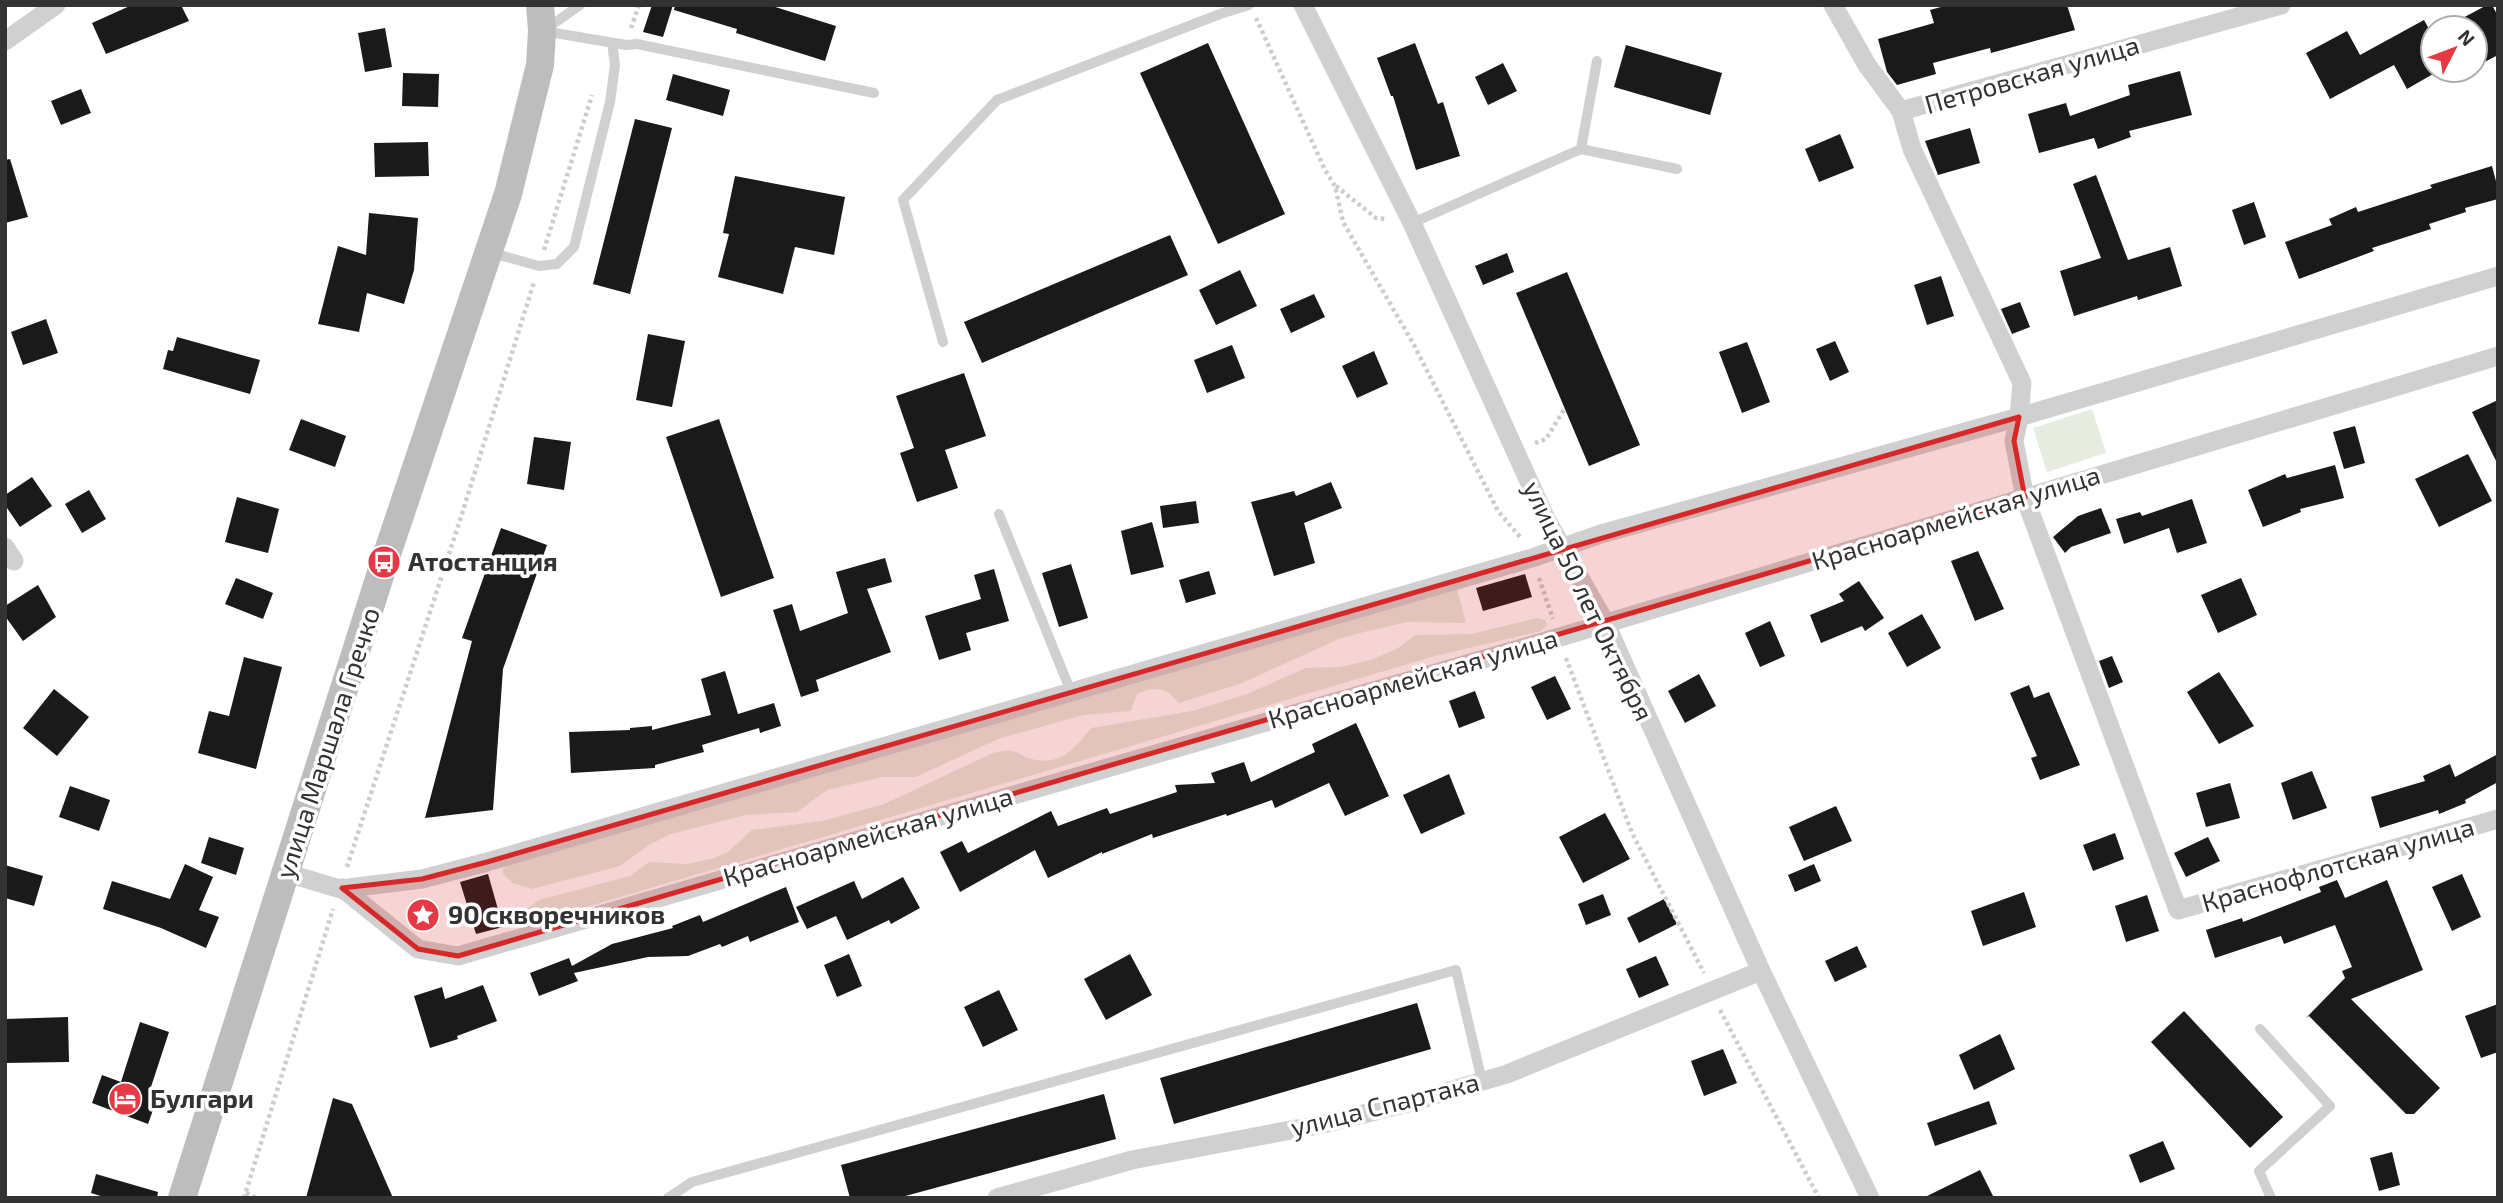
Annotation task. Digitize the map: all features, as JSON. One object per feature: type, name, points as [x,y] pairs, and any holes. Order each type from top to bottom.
[{"type":"main road","name":"улица Маршала Гречко","points":[[182,1198],[385,561],[508,194],[540,65],[541,18]]},
{"type":"street","points":[[5,41],[56,5]]},
{"type":"street","name":"улица 50 лет Октября","points":[[1303,5],[1412,223],[1546,519],[1605,622],[1760,971],[1870,1198]]},
{"type":"street","points":[[1833,5],[1867,65],[1901,111]]},
{"type":"street","name":"Петровская улица","points":[[2178,910],[2025,498],[2014,441],[2022,383],[1912,149],[1901,111],[2281,5]]},
{"type":"street","name":"Красноармейская улица","points":[[287,873],[341,888],[422,879],[1563,549],[1601,534],[2019,417],[2498,276]]},
{"type":"street","name":"Красноармейская улица","points":[[341,888],[418,949],[458,956],[1560,637],[2498,356]]},
{"type":"street","name":"Краснофлотская улица","points":[[2178,910],[2498,819]]},
{"type":"street","name":"улица Спартака","points":[[997,1198],[1132,1160],[1324,1124],[1507,1074],[1760,971]]},
{"type":"lane","points":[[541,18],[580,5]]},
{"type":"lane","points":[[943,342],[903,200],[997,100],[1249,5]]},
{"type":"lane","points":[[541,18],[612,43],[638,44],[874,93]]},
{"type":"lane","points":[[488,252],[539,266],[557,264],[574,247],[610,102],[615,65],[612,43]]},
{"type":"lane","points":[[1581,149],[1597,61]]},
{"type":"lane","points":[[1412,223],[1581,149],[1677,169]]},
{"type":"lane","points":[[999,514],[1071,692]]},
{"type":"lane","points":[[668,1198],[692,1182],[705,1178],[1455,970],[1482,1081]]},
{"type":"lane","points":[[2260,1029],[2330,1106],[2259,1171],[2271,1198]]},
{"type":"path","points":[[1249,5],[1325,170],[1335,186],[1343,222],[1414,345],[1498,511],[1524,541],[1632,833],[1819,1198]]},
{"type":"path","points":[[256,1198],[245,1195],[457,530],[597,76],[615,65]]},
{"type":"path","points":[[1335,186],[1376,218],[1412,223]]},
{"type":"path","points":[[1515,450],[1546,439],[1564,408]]},
{"type":"highlighted area","points":[[2019,417],[2014,441],[2025,498],[458,956],[418,949],[342,888],[422,879],[487,862]]},
{"type":"shaded area","points":[[2092,409],[2106,453],[2047,472],[2033,428]]},
{"type":"shaded area","points":[[1457,589],[1466,623],[1407,622],[1364,632],[1339,639],[1242,683],[1179,703],[1165,691],[1144,691],[1137,694],[1131,711],[1083,715],[998,739],[916,777],[882,777],[827,790],[797,812],[746,815],[671,834],[649,845],[620,866],[532,889],[513,883],[503,874],[503,869],[509,864]]},
{"type":"shaded area","points":[[1537,618],[1545,620],[1547,625],[1541,631],[1435,656],[519,925],[520,914],[539,900],[630,876],[649,862],[687,864],[714,858],[728,852],[752,830],[822,821],[884,804],[993,753],[1013,751],[1036,760],[1053,760],[1068,753],[1091,728],[1192,711],[1247,694],[1306,668],[1340,667],[1371,660],[1398,648],[1415,635],[1471,634]]},
{"type":"building","points":[[132,5],[181,5],[189,21],[106,54],[92,23]]},
{"type":"building","points":[[652,5],[673,5],[663,37],[643,32]]},
{"type":"building","points":[[675,5],[769,5],[836,26],[825,61],[736,33],[737,29],[674,10]]},
{"type":"building","points":[[1948,5],[2067,5],[2075,30],[1991,53],[1990,48],[1933,63],[1936,74],[1897,85],[1887,72],[1878,39],[1934,23],[1930,10]]},
{"type":"building","points":[[2492,5],[2498,16],[2498,55],[2489,60],[2489,14],[2470,14]]},
{"type":"building","points":[[2419,23],[2419,82],[2407,89],[2394,65],[2330,99],[2306,53],[2347,31],[2360,55]]},
{"type":"building","points":[[385,28],[392,67],[365,72],[358,33]]},
{"type":"building","points":[[1208,43],[1285,214],[1218,244],[1140,73]]},
{"type":"building","points":[[1415,43],[1438,104],[1443,102],[1460,156],[1416,170],[1393,96],[1377,58]]},
{"type":"building","points":[[1626,45],[1722,73],[1710,115],[1614,87]]},
{"type":"building","points":[[1503,63],[1517,91],[1488,105],[1475,77]]},
{"type":"building","points":[[2180,71],[2192,115],[2129,131],[2131,137],[2098,149],[2094,138],[2039,153],[2028,114],[2066,103],[2070,116],[2130,95],[2128,85]]},
{"type":"building","points":[[403,73],[439,74],[438,107],[402,106]]},
{"type":"building","points":[[673,74],[730,90],[723,116],[666,100]]},
{"type":"building","points":[[81,89],[91,113],[61,125],[51,101]]},
{"type":"building","points":[[635,119],[672,128],[630,294],[593,284]]},
{"type":"building","points":[[1970,128],[1980,163],[1938,175],[1925,141]]},
{"type":"building","points":[[1840,134],[1854,168],[1819,182],[1805,149]]},
{"type":"building","points":[[428,142],[429,176],[375,177],[374,143]]},
{"type":"building","points":[[10,159],[28,217],[5,223],[5,160]]},
{"type":"building","points":[[2492,166],[2498,199],[2465,208],[2466,212],[2429,224],[2431,229],[2372,248],[2374,251],[2299,279],[2285,242],[2332,225],[2329,219],[2356,207],[2358,212],[2432,188],[2430,185]]},
{"type":"building","points":[[2096,175],[2128,260],[2170,247],[2182,286],[2138,300],[2137,296],[2074,316],[2060,271],[2101,258],[2073,184]]},
{"type":"building","points":[[735,176],[845,197],[834,255],[795,247],[783,294],[718,277],[729,234],[723,233]]},
{"type":"building","points":[[2254,202],[2266,237],[2244,245],[2232,210]]},
{"type":"building","points":[[369,213],[418,218],[414,270],[404,304],[367,293],[359,332],[318,324],[338,246],[366,255]]},
{"type":"building","points":[[1170,235],[1188,275],[982,363],[964,322]]},
{"type":"building","points":[[1507,253],[1514,272],[1483,285],[1475,266]]},
{"type":"building","points":[[1240,270],[1257,306],[1216,325],[1199,290]]},
{"type":"building","points":[[1567,272],[1640,445],[1589,466],[1516,293]]},
{"type":"building","points":[[1941,276],[1954,316],[1927,325],[1914,285]]},
{"type":"building","points":[[1314,294],[1325,317],[1291,333],[1280,309]]},
{"type":"building","points":[[2020,302],[2030,327],[2012,334],[2001,309]]},
{"type":"building","points":[[46,319],[58,353],[23,365],[11,332]]},
{"type":"building","points":[[648,334],[685,341],[672,407],[636,400]]},
{"type":"building","points":[[177,337],[260,360],[250,394],[163,369],[168,350],[173,351]]},
{"type":"building","points":[[1835,341],[1849,372],[1830,381],[1816,349]]},
{"type":"building","points":[[1747,342],[1770,402],[1742,413],[1719,352]]},
{"type":"building","points":[[1232,345],[1245,378],[1207,393],[1194,360]]},
{"type":"building","points":[[1374,351],[1388,384],[1357,398],[1342,366]]},
{"type":"building","points":[[964,373],[986,436],[945,450],[958,488],[917,502],[900,453],[914,448],[896,396]]},
{"type":"building","points":[[2498,400],[2498,465],[2472,412]]},
{"type":"building","points":[[301,419],[346,436],[335,467],[289,450]]},
{"type":"building","points":[[719,419],[774,578],[721,597],[666,437]]},
{"type":"building","points":[[2355,426],[2365,463],[2344,469],[2333,432]]},
{"type":"building","points":[[534,437],[571,442],[564,490],[527,484]]},
{"type":"building","points":[[2468,454],[2492,501],[2439,527],[2415,479]]},
{"type":"building","points":[[2335,465],[2344,498],[2300,509],[2301,512],[2263,527],[2248,490],[2285,474],[2287,478]]},
{"type":"building","points":[[32,477],[52,506],[20,527],[5,505],[5,495]]},
{"type":"building","points":[[1331,482],[1342,508],[1304,523],[1315,563],[1274,576],[1251,502],[1294,491],[1296,496]]},
{"type":"building","points":[[89,490],[106,519],[82,533],[65,504]]},
{"type":"building","points":[[237,497],[279,509],[268,553],[225,542]]},
{"type":"building","points":[[2192,499],[2207,543],[2177,553],[2169,528],[2124,544],[2116,519],[2140,512],[2142,516]]},
{"type":"building","points":[[1196,501],[1199,523],[1163,528],[1160,506]]},
{"type":"building","points":[[2101,508],[2111,533],[2071,547],[2065,553],[2053,537],[2078,516]]},
{"type":"building","points":[[1152,522],[1164,567],[1131,575],[1121,531]]},
{"type":"building","points":[[501,528],[547,545],[503,669],[493,810],[425,818],[472,641],[462,638]]},
{"type":"building","points":[[1978,551],[2004,609],[1975,621],[1951,561]]},
{"type":"building","points":[[885,558],[892,582],[867,589],[891,652],[816,680],[819,691],[801,697],[773,610],[792,604],[800,631],[848,613],[836,572]]},
{"type":"building","points":[[1071,564],[1088,618],[1059,627],[1042,573]]},
{"type":"building","points":[[994,569],[1009,621],[966,633],[971,650],[939,660],[925,616],[981,599],[974,575]]},
{"type":"building","points":[[1209,571],[1216,594],[1186,603],[1179,580]]},
{"type":"building","points":[[1525,574],[1532,597],[1483,611],[1476,588]]},
{"type":"building","points":[[236,578],[273,593],[263,619],[225,604]]},
{"type":"building","points":[[2241,578],[2257,615],[2218,633],[2201,595]]},
{"type":"building","points":[[1859,581],[1884,618],[1865,631],[1862,626],[1821,643],[1810,615],[1844,601],[1839,594]]},
{"type":"building","points":[[38,585],[56,617],[23,641],[5,616],[5,606]]},
{"type":"building","points":[[1922,614],[1941,648],[1907,667],[1888,633]]},
{"type":"building","points":[[1770,621],[1785,656],[1760,667],[1745,633]]},
{"type":"building","points":[[2112,656],[2123,682],[2109,688],[2099,661]]},
{"type":"building","points":[[244,657],[282,667],[256,769],[198,753],[209,711],[229,716]]},
{"type":"building","points":[[725,671],[738,714],[774,703],[781,726],[760,733],[759,728],[702,745],[704,752],[655,765],[655,768],[571,773],[569,732],[630,730],[652,726],[652,730],[711,715],[701,679]]},
{"type":"building","points":[[2219,672],[2254,726],[2219,744],[2187,692]]},
{"type":"building","points":[[1699,674],[1716,706],[1685,723],[1668,691]]},
{"type":"building","points":[[1555,676],[1571,709],[1547,720],[1531,687]]},
{"type":"building","points":[[2029,685],[2034,698],[2049,692],[2080,765],[2040,780],[2031,758],[2037,756],[2010,693]]},
{"type":"building","points":[[54,689],[89,717],[57,756],[23,728]]},
{"type":"building","points":[[1475,691],[1485,718],[1459,728],[1449,701]]},
{"type":"building","points":[[1356,723],[1389,796],[1345,816],[1329,783],[1275,808],[1272,800],[1153,838],[1152,834],[1102,852],[1048,878],[1035,850],[960,892],[940,852],[962,841],[968,853],[1051,811],[1058,826],[1107,808],[1110,814],[1177,792],[1175,785],[1215,783],[1211,773],[1244,762],[1251,782],[1315,752],[1312,744]]},
{"type":"building","points":[[2498,754],[2498,782],[2465,800],[2466,803],[2439,814],[2438,810],[2380,828],[2371,797],[2425,781],[2423,776],[2450,764],[2455,777]]},
{"type":"building","points":[[2312,771],[2327,808],[2293,820],[2281,783]]},
{"type":"building","points":[[1449,774],[1465,814],[1421,834],[1403,795]]},
{"type":"building","points":[[2230,783],[2240,818],[2206,827],[2196,793]]},
{"type":"building","points":[[70,786],[110,800],[99,831],[59,817]]},
{"type":"building","points":[[1836,806],[1852,841],[1804,861],[1789,827]]},
{"type":"building","points":[[1605,813],[1630,859],[1583,883],[1559,837]]},
{"type":"building","points":[[2115,833],[2124,859],[2093,871],[2083,845]]},
{"type":"building","points":[[209,837],[244,848],[236,875],[201,863]]},
{"type":"building","points":[[2208,837],[2220,861],[2186,877],[2174,853]]},
{"type":"building","points":[[185,864],[213,877],[199,910],[219,917],[206,948],[161,928],[103,909],[112,881],[170,899]]},
{"type":"building","points":[[1814,864],[1821,881],[1795,892],[1788,875]]},
{"type":"building","points":[[5,865],[43,876],[34,906],[5,898]]},
{"type":"building","points":[[488,874],[503,927],[476,934],[460,882]]},
{"type":"building","points":[[2462,874],[2481,917],[2452,931],[2432,887]]},
{"type":"building","points":[[903,877],[920,908],[891,924],[889,920],[847,940],[836,916],[807,929],[796,907],[854,881],[862,899]]},
{"type":"building","points":[[2337,880],[2345,898],[2387,880],[2423,970],[2351,999],[2440,1088],[2414,1114],[2406,1114],[2309,1016],[2306,1018],[2345,978],[2342,971],[2352,967],[2335,925],[2284,944],[2281,936],[2215,958],[2206,930],[2242,918],[2243,922],[2321,892],[2319,887]]},
{"type":"building","points":[[786,887],[799,922],[750,942],[748,936],[722,947],[720,944],[688,956],[648,957],[574,973],[578,981],[539,996],[530,973],[569,958],[572,966],[612,944],[673,928],[672,926],[700,915],[703,922]]},
{"type":"building","points":[[2024,892],[2036,927],[1983,946],[1971,911]]},
{"type":"building","points":[[1603,894],[1611,915],[1586,925],[1578,904]]},
{"type":"building","points":[[2147,895],[2159,931],[2126,942],[2115,906]]},
{"type":"building","points":[[1664,899],[1677,924],[1639,943],[1627,918]]},
{"type":"building","points":[[1857,946],[1867,967],[1835,982],[1825,961]]},
{"type":"building","points":[[849,954],[862,986],[837,997],[824,965]]},
{"type":"building","points":[[1130,954],[1152,995],[1106,1020],[1084,979]]},
{"type":"building","points":[[1656,956],[1669,985],[1639,998],[1626,969]]},
{"type":"building","points":[[483,985],[497,1021],[457,1036],[458,1039],[430,1048],[414,996],[442,987],[445,999]]},
{"type":"building","points":[[999,990],[1018,1030],[983,1047],[964,1007]]},
{"type":"building","points":[[1417,1003],[1431,1049],[1174,1124],[1160,1078]]},
{"type":"building","points":[[2498,1004],[2498,1052],[2481,1058],[2465,1016]]},
{"type":"building","points":[[2184,1011],[2283,1117],[2250,1148],[2151,1042]]},
{"type":"building","points":[[68,1017],[69,1062],[5,1063],[5,1019]]},
{"type":"building","points":[[140,1022],[169,1032],[149,1093],[158,1096],[148,1124],[92,1103],[102,1075],[121,1082]]},
{"type":"building","points":[[2000,1034],[2015,1069],[1974,1090],[1959,1055]]},
{"type":"building","points":[[1723,1049],[1737,1083],[1704,1096],[1691,1061]]},
{"type":"building","points":[[1104,1094],[1116,1139],[898,1198],[850,1198],[841,1165]]},
{"type":"building","points":[[333,1098],[352,1104],[393,1198],[306,1198]]},
{"type":"building","points":[[1989,1101],[1997,1124],[1935,1146],[1927,1123]]},
{"type":"building","points":[[2163,1141],[2175,1169],[2140,1183],[2129,1155]]},
{"type":"building","points":[[2392,1152],[2400,1185],[2379,1191],[2370,1158]]},
{"type":"building","points":[[1980,1170],[1994,1198],[1923,1198]]},
{"type":"building","points":[[96,1174],[158,1192],[157,1198],[107,1198],[91,1193]]},
{"type":"place","name":"Атостанция","points":[[384,562]]},
{"type":"place","name":"90 скворечников","points":[[423,915]]},
{"type":"place","name":"Булгари","points":[[125,1099]]}]
